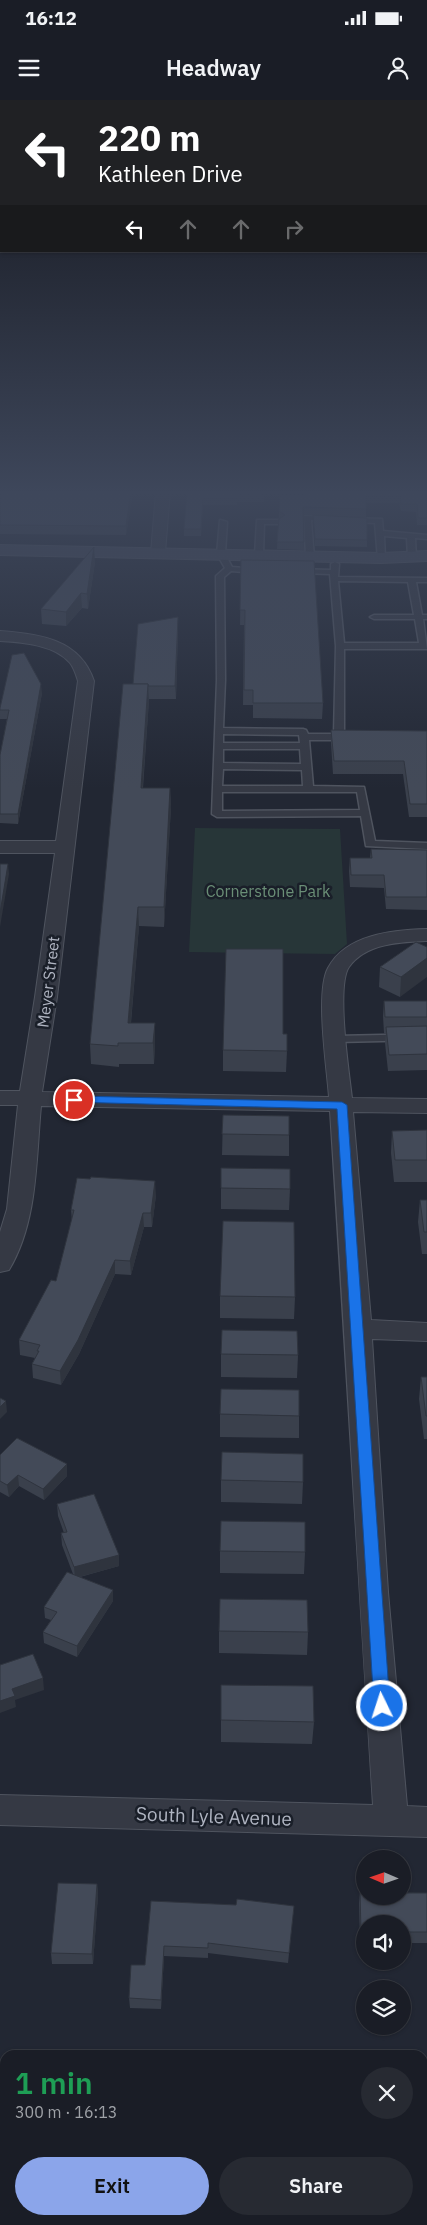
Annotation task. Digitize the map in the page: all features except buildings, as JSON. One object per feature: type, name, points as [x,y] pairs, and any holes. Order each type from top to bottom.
[{"type":"street","name":"Meyer Street","points":[[0,636],[31,640],[57,648],[73,657],[82,668],[86,681],[42,1025],[30,1099],[19,1209],[11,1237],[0,1264]]},
{"type":"street","points":[[0,847],[64,847]]},
{"type":"street","points":[[391,1821],[373,1592],[358,1329],[332,992],[339,966],[358,950],[371,943],[394,937],[427,935]]},
{"type":"street","points":[[0,1098],[427,1106]]},
{"type":"street","points":[[358,1329],[427,1332]]},
{"type":"street","name":"South Lyle Avenue","points":[[0,1810],[427,1822]]},
{"type":"lane","points":[[220,590],[221,680],[217,814],[365,813]]},
{"type":"lane","points":[[336,590],[340,646],[339,737]]},
{"type":"lane","points":[[340,646],[425,646],[423,617],[415,590]]},
{"type":"lane","points":[[374,617],[423,617]]},
{"type":"lane","points":[[218,731],[303,732],[308,790]]},
{"type":"lane","points":[[218,746],[304,742],[339,737],[356,737]]},
{"type":"lane","points":[[218,766],[307,767]]},
{"type":"lane","points":[[217,790],[361,789],[370,844],[427,846]]},
{"type":"lane","points":[[336,1039],[427,1037]]},
{"type":"green space","name":"Cornerstone Park","points":[[195,828],[340,829],[347,944],[335,954],[189,952]]},
{"type":"route","points":[[74,1100],[342,1105],[360,1349],[373,1592],[382,1706]]}]
